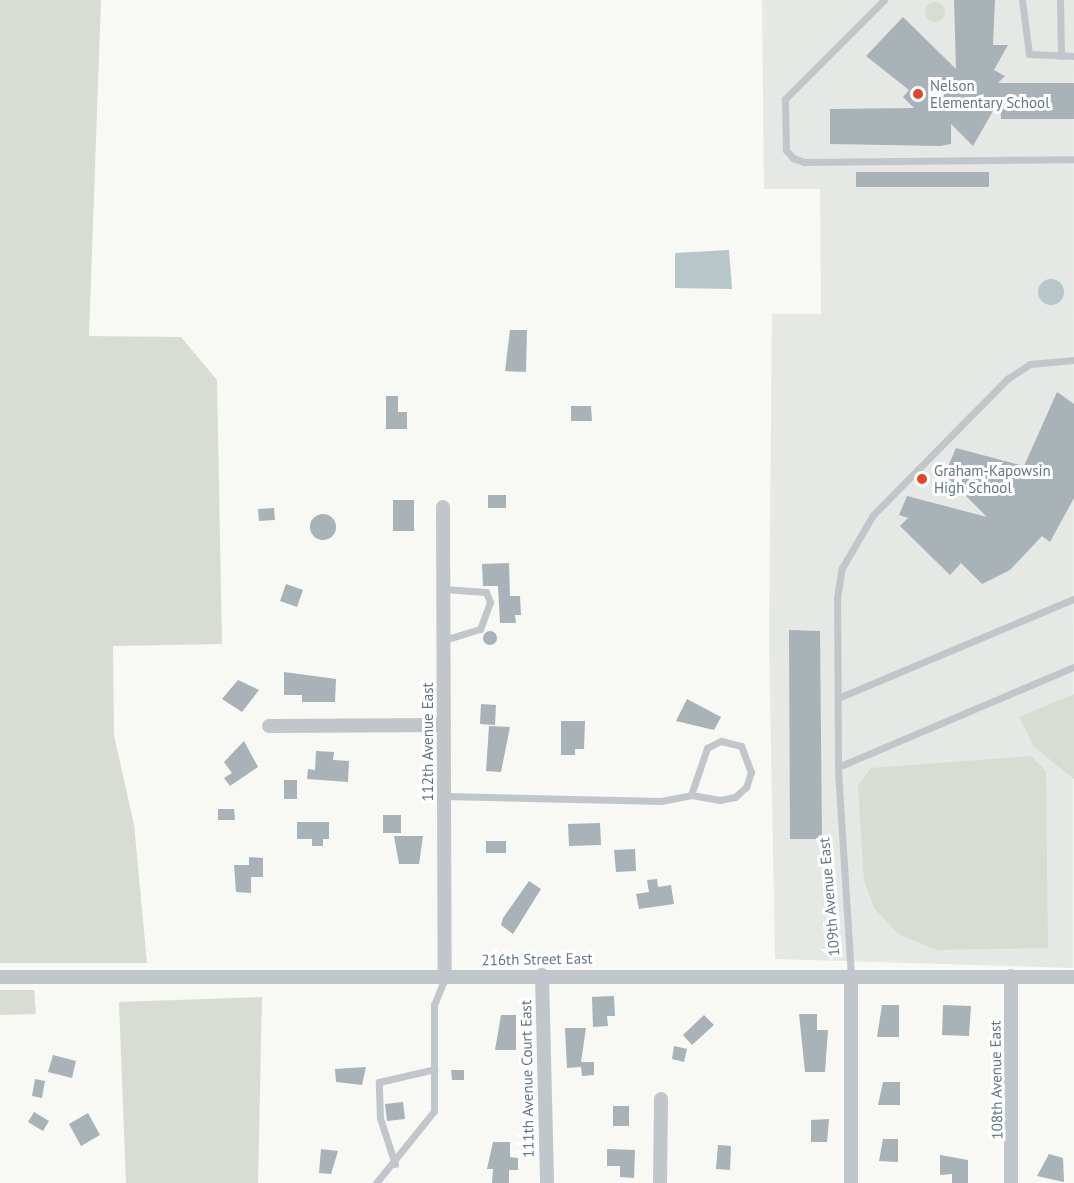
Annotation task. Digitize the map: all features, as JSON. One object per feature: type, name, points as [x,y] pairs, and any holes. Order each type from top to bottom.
[{"type":"street","name":"112th Avenue East","points":[[443,507],[445,978]]},
{"type":"street","points":[[269,726],[444,725]]},
{"type":"street","name":"216th Street East","points":[[0,977],[445,978],[542,975],[1074,977]]},
{"type":"street","name":"111th Avenue Court East","points":[[542,975],[547,1183]]},
{"type":"street","name":"109th Avenue East","points":[[851,976],[851,1183]]},
{"type":"street","name":"108th Avenue East","points":[[1011,976],[1011,1183]]},
{"type":"street","points":[[660,1183],[662,1099]]},
{"type":"lane","points":[[884,0],[785,99],[786,150],[793,158],[804,162],[1074,159]]},
{"type":"lane","points":[[1023,0],[1025,49],[1035,56],[1074,56]]},
{"type":"lane","points":[[1060,0],[1061,56]]},
{"type":"lane","name":"109th Avenue East","points":[[851,976],[838,767],[842,567],[873,515],[1007,379],[1030,364],[1074,360]]},
{"type":"lane","points":[[443,589],[486,592],[489,602],[480,630],[444,640]]},
{"type":"lane","points":[[838,698],[1074,599]]},
{"type":"lane","points":[[838,767],[1074,667]]},
{"type":"lane","points":[[444,796],[610,802],[691,795],[720,800],[735,797],[746,787],[751,772],[741,746],[721,741],[707,748],[691,795]]},
{"type":"lane","points":[[376,1183],[395,1164],[434,1111],[434,1005],[445,978]]},
{"type":"lane","points":[[395,1164],[380,1118],[379,1082],[435,1069]]},
{"type":"shaded area","points":[[0,0],[101,0],[89,336],[181,337],[217,380],[222,644],[113,646],[114,736],[134,824],[147,963],[0,963]]},
{"type":"shaded area","name":"Graham-Kapowsin High School","points":[[762,0],[1074,0],[1073,968],[775,959],[769,641],[772,314],[821,314],[820,189],[764,189]]},
{"type":"shaded area","points":[[935,2],[942,5],[945,12],[942,19],[935,22],[928,19],[925,12],[928,5]]},
{"type":"shaded area","points":[[729,250],[732,289],[675,288],[675,253]]},
{"type":"shaded area","points":[[1051,279],[1060,283],[1064,292],[1060,301],[1051,305],[1042,301],[1038,292],[1042,283]]},
{"type":"shaded area","points":[[1074,694],[1074,779],[1034,747],[1019,717]]},
{"type":"shaded area","points":[[1031,756],[1046,771],[1048,948],[937,950],[898,934],[875,909],[864,881],[858,785],[871,768]]},
{"type":"shaded area","points":[[0,990],[34,990],[36,1014],[0,1015]]},
{"type":"shaded area","points":[[262,997],[258,1183],[126,1183],[119,1002]]},
{"type":"building","points":[[954,0],[995,0],[993,45],[1008,45],[994,70],[1005,76],[998,83],[1074,83],[1074,119],[1001,119],[1001,97],[973,146],[951,124],[951,144],[940,146],[830,144],[830,109],[914,108],[903,97],[909,90],[866,56],[903,17],[956,69]]},
{"type":"building","points":[[856,172],[989,172],[989,187],[856,187]]},
{"type":"building","points":[[510,330],[527,330],[526,372],[505,371]]},
{"type":"building","points":[[1057,392],[1074,404],[1074,498],[1050,542],[1042,536],[1010,570],[982,584],[961,563],[950,575],[900,526],[908,518],[899,515],[907,496],[987,517],[949,479],[955,472],[947,469],[956,448],[1024,466]]},
{"type":"building","points":[[386,396],[398,396],[398,412],[407,412],[407,429],[386,429]]},
{"type":"building","points":[[571,406],[591,406],[592,421],[571,421]]},
{"type":"building","points":[[488,495],[506,495],[506,508],[488,508]]},
{"type":"building","points":[[393,500],[414,500],[414,531],[393,531]]},
{"type":"building","points":[[274,508],[275,520],[259,521],[258,509]]},
{"type":"building","points":[[323,514],[332,518],[336,527],[332,536],[323,540],[314,536],[310,527],[314,518]]},
{"type":"building","points":[[509,563],[510,596],[520,596],[521,615],[515,615],[516,623],[500,623],[498,586],[483,586],[482,564]]},
{"type":"building","points":[[286,584],[303,590],[297,607],[280,601]]},
{"type":"building","points":[[789,630],[820,631],[822,839],[790,839]]},
{"type":"building","points":[[487,631],[493,631],[497,638],[493,645],[487,645],[483,641],[483,635]]},
{"type":"building","points":[[284,672],[336,679],[335,702],[302,702],[302,695],[284,695]]},
{"type":"building","points":[[238,680],[259,690],[242,712],[222,699]]},
{"type":"building","points":[[687,699],[721,717],[714,730],[676,721]]},
{"type":"building","points":[[481,704],[496,705],[495,725],[480,724]]},
{"type":"building","points":[[561,721],[585,721],[584,749],[575,749],[575,755],[561,755]]},
{"type":"building","points":[[489,726],[510,727],[501,772],[486,771]]},
{"type":"building","points":[[244,741],[258,767],[230,786],[224,778],[232,773],[224,762]]},
{"type":"building","points":[[316,751],[334,752],[333,760],[349,761],[348,782],[307,779],[308,769],[315,770]]},
{"type":"building","points":[[284,780],[297,780],[297,799],[284,799]]},
{"type":"building","points":[[218,809],[234,809],[235,820],[218,820]]},
{"type":"building","points":[[383,815],[401,815],[401,833],[383,833]]},
{"type":"building","points":[[297,822],[329,822],[329,839],[323,839],[323,846],[312,846],[312,839],[297,839]]},
{"type":"building","points":[[600,823],[601,845],[569,846],[568,824]]},
{"type":"building","points":[[394,836],[423,836],[419,864],[399,864]]},
{"type":"building","points":[[486,841],[506,841],[506,853],[486,853]]},
{"type":"building","points":[[635,849],[636,871],[616,872],[614,850]]},
{"type":"building","points":[[249,857],[263,858],[263,877],[251,877],[251,893],[236,892],[234,865],[249,865]]},
{"type":"building","points":[[657,879],[658,887],[671,885],[674,904],[639,909],[636,894],[649,892],[647,880]]},
{"type":"building","points":[[529,881],[541,889],[513,934],[501,925],[503,918]]},
{"type":"building","points":[[614,996],[615,1016],[607,1016],[608,1026],[593,1027],[592,997]]},
{"type":"building","points":[[882,1005],[899,1005],[899,1037],[877,1037]]},
{"type":"building","points":[[943,1005],[971,1006],[969,1036],[942,1035]]},
{"type":"building","points":[[799,1014],[817,1014],[817,1030],[828,1030],[825,1072],[805,1072]]},
{"type":"building","points":[[501,1015],[516,1015],[516,1050],[495,1050]]},
{"type":"building","points":[[704,1015],[714,1025],[692,1045],[683,1035]]},
{"type":"building","points":[[565,1028],[586,1028],[581,1062],[594,1062],[594,1075],[582,1076],[581,1067],[567,1068]]},
{"type":"building","points":[[674,1046],[687,1049],[684,1062],[672,1059]]},
{"type":"building","points":[[53,1055],[76,1061],[72,1078],[48,1072]]},
{"type":"building","points":[[366,1067],[362,1085],[336,1082],[335,1069]]},
{"type":"building","points":[[451,1070],[464,1070],[464,1080],[452,1080]]},
{"type":"building","points":[[35,1079],[45,1081],[42,1098],[32,1096]]},
{"type":"building","points":[[883,1082],[900,1082],[900,1105],[878,1105]]},
{"type":"building","points":[[403,1102],[405,1119],[387,1121],[385,1104]]},
{"type":"building","points":[[613,1106],[629,1106],[629,1126],[613,1126]]},
{"type":"building","points":[[34,1112],[49,1121],[43,1131],[28,1122]]},
{"type":"building","points":[[88,1113],[100,1135],[81,1146],[69,1124]]},
{"type":"building","points":[[829,1119],[827,1142],[811,1142],[811,1120]]},
{"type":"building","points":[[883,1139],[898,1139],[898,1162],[879,1161]]},
{"type":"building","points":[[493,1142],[510,1142],[510,1157],[518,1158],[518,1170],[509,1170],[509,1183],[492,1183],[493,1169],[487,1169]]},
{"type":"building","points":[[718,1145],[731,1146],[730,1170],[716,1169]]},
{"type":"building","points":[[321,1149],[338,1151],[331,1174],[319,1173]]},
{"type":"building","points":[[607,1149],[635,1150],[634,1178],[620,1177],[620,1166],[607,1166]]},
{"type":"building","points":[[1049,1154],[1063,1158],[1064,1182],[1037,1176]]},
{"type":"building","points":[[940,1155],[968,1160],[968,1183],[952,1183],[952,1174],[940,1175]]},
{"type":"place","name":"Nelson Elementary School","points":[[918,94]]},
{"type":"place","name":"Graham-Kapowsin High School","points":[[922,479]]}]
